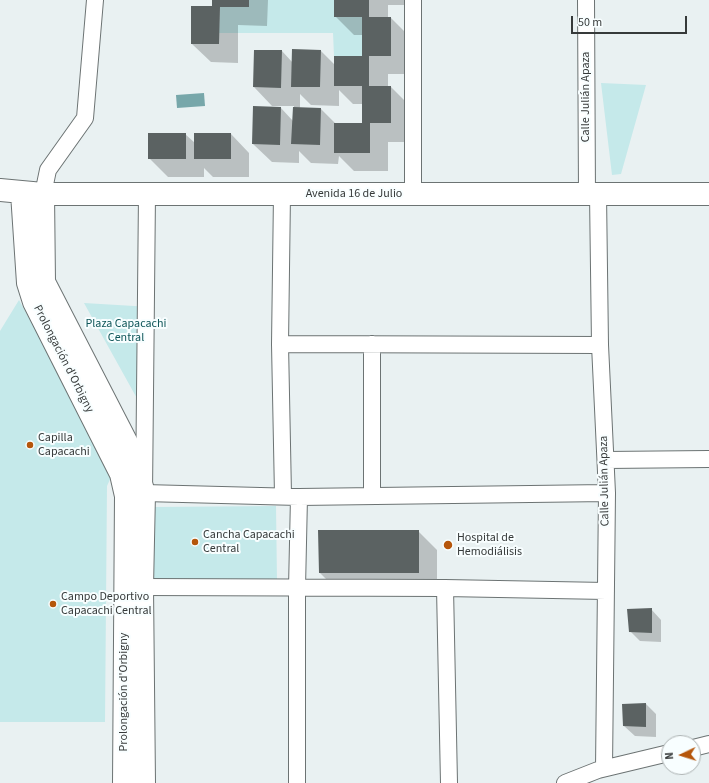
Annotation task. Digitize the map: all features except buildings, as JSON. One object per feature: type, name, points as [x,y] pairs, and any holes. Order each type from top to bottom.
[{"type":"street","points":[[32,193],[85,118],[95,0]]},
{"type":"street","points":[[413,0],[413,194]]},
{"type":"street","name":"Calle Julián Apaza","points":[[586,0],[593,194],[607,493],[604,768]]},
{"type":"street","name":"Avenida 16 de Julio","points":[[0,190],[32,193],[147,194],[709,194]]},
{"type":"street","name":"Prolongación d'Orbigny","points":[[32,193],[44,282],[129,447],[144,494],[142,587],[144,783]]},
{"type":"street","name":"Prolongación d'Orbigny","points":[[32,193],[28,283],[34,302],[121,474],[126,496],[124,783]]},
{"type":"street","points":[[147,194],[144,494],[372,496],[607,493]]},
{"type":"street","points":[[282,194],[280,344],[283,495]]},
{"type":"street","points":[[280,344],[600,345]]},
{"type":"street","points":[[372,344],[372,496]]},
{"type":"street","points":[[606,460],[709,458]]},
{"type":"street","points":[[297,783],[297,588],[299,496]]},
{"type":"street","points":[[142,587],[445,588],[606,591]]},
{"type":"street","points":[[445,588],[449,783]]},
{"type":"street","points":[[565,783],[604,768],[661,755]]},
{"type":"green space","points":[[249,0],[334,0],[334,17],[362,17],[362,56],[334,56],[333,33],[219,33],[220,7],[249,7]]},
{"type":"green space","points":[[601,83],[646,85],[621,174],[612,175]]},
{"type":"green space","name":"Campo Deportivo Capacachi Central","points":[[19,300],[87,424],[112,475],[107,486],[105,722],[0,722],[0,331]]},
{"type":"green space","name":"Plaza Capacachi Central","points":[[84,303],[151,307],[149,420]]},
{"type":"green space","points":[[276,506],[277,581],[154,581],[154,507]]},
{"type":"shaded area","points":[[204,93],[205,106],[177,108],[176,95]]},
{"type":"place","name":"Capilla Capacachi","points":[[30,445]]},
{"type":"place","name":"Cancha Capacachi Central","points":[[195,542]]},
{"type":"place","name":"Hospital de Hemodiálisis","points":[[448,545]]},
{"type":"place","name":"Campo Deportivo Capacachi Central","points":[[53,604]]}]
